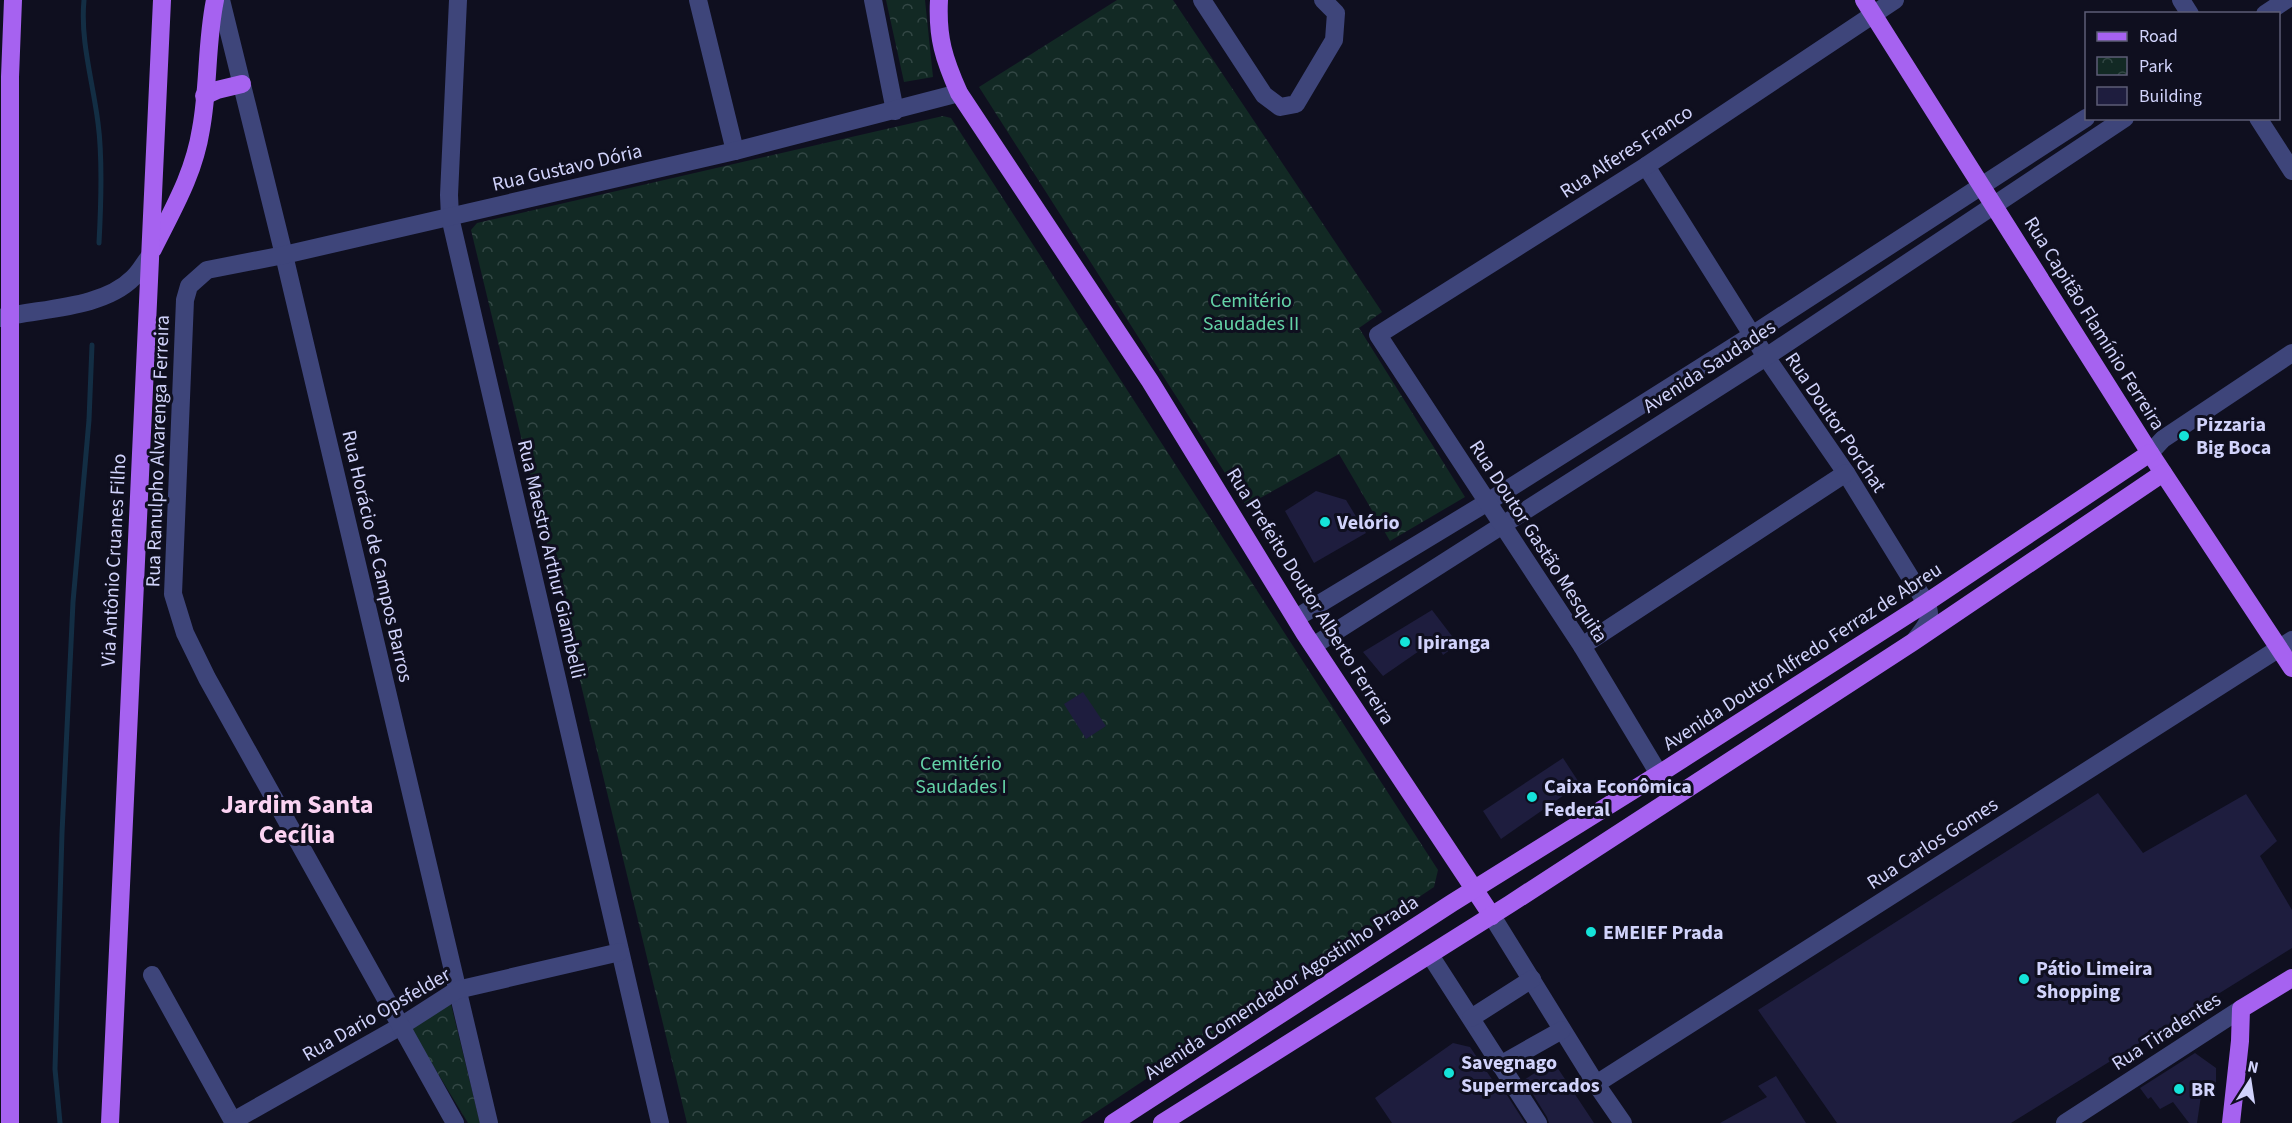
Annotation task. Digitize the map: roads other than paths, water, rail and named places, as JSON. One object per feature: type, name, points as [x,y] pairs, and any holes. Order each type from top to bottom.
[{"type":"main road","points":[[10,1123],[5,81],[13,0]]},
{"type":"main road","name":"Via Antônio Cruanes Filho","points":[[110,1123],[162,0]]},
{"type":"main road","points":[[150,256],[189,178],[202,129],[209,31],[215,0]]},
{"type":"main road","name":"Rua Prefeito Doutor Alberto Ferreira","points":[[939,0],[938,21],[943,55],[959,93],[1150,381],[1313,646],[1492,916]]},
{"type":"main road","name":"Rua Capitão Flamínio Ferreira","points":[[1868,7],[2163,473],[2286,644],[2292,668]]},
{"type":"main road","points":[[204,96],[217,90],[242,84]]},
{"type":"main road","name":"Avenida Doutor Alfredo Ferraz de Abreu","points":[[1474,890],[1926,603],[2150,453]]},
{"type":"main road","points":[[1162,1123],[1492,916],[1913,642],[2163,473]]},
{"type":"main road","name":"Avenida Comendador Agostinho Prada","points":[[1113,1123],[1474,890]]},
{"type":"main road","name":"Rua Tiradentes","points":[[2241,1009],[2292,978]]},
{"type":"main road","points":[[2231,1123],[2240,1041],[2241,1009]]},
{"type":"street","name":"Rua Horácio de Campos Barros","points":[[221,0],[284,255],[489,1123]]},
{"type":"street","name":"Rua Maestro Arthur Giambelli","points":[[458,0],[449,195],[450,217],[660,1123]]},
{"type":"street","points":[[698,0],[735,152]]},
{"type":"street","points":[[873,0],[895,111]]},
{"type":"street","points":[[1202,0],[1264,95],[1280,107],[1296,104],[1334,40],[1336,13],[1323,0]]},
{"type":"street","name":"Rua Alferes Franco","points":[[1378,335],[1646,166],[1868,7],[1894,0]]},
{"type":"street","points":[[2268,12],[2286,0]]},
{"type":"street","name":"Rua Gustavo Dória","points":[[189,286],[207,270],[284,255],[735,152],[959,93]]},
{"type":"street","name":"Avenida Saudades","points":[[1296,618],[1486,503],[1752,335],[2085,118]]},
{"type":"street","name":"Avenida Saudades","points":[[1313,646],[1766,357],[2122,120]]},
{"type":"street","points":[[2259,120],[2292,171]]},
{"type":"street","name":"Rua Doutor Porchat","points":[[1646,166],[1766,357],[1846,473],[1926,603]]},
{"type":"street","points":[[5,317],[87,302],[115,291],[133,279],[150,256]]},
{"type":"street","name":"Rua Ranulpho Alvarenga Ferreira","points":[[189,286],[186,300],[173,594],[185,633],[207,678],[455,1123]]},
{"type":"street","name":"Rua Doutor Gastão Mesquita","points":[[1378,335],[1486,503],[1582,646],[1659,774]]},
{"type":"street","points":[[2150,453],[2163,439],[2292,353]]},
{"type":"street","points":[[1582,646],[1846,473]]},
{"type":"street","points":[[1913,642],[1929,623],[1930,612],[1926,603]]},
{"type":"street","name":"Rua Carlos Gomes","points":[[1596,1084],[2286,644]]},
{"type":"street","name":"Rua Prefeito Doutor Alberto Ferreira","points":[[1492,916],[1596,1084],[1623,1123]]},
{"type":"street","name":"Rua Dario Opsfelder","points":[[234,1122],[401,1026],[457,990],[620,952]]},
{"type":"street","points":[[1430,955],[1538,1123]]},
{"type":"street","points":[[152,975],[234,1122]]},
{"type":"street","points":[[1471,1018],[1532,980]]},
{"type":"street","name":"Rua Tiradentes","points":[[2065,1123],[2241,1009]]},
{"type":"street","points":[[1500,1065],[1562,1030]]},
{"type":"waterway","points":[[84,0],[85,46],[101,152],[99,243]]},
{"type":"waterway","points":[[60,1123],[55,1069],[62,833],[73,602],[89,420],[92,345]]},
{"type":"place","name":"Pizzaria Big Boca","points":[[2184,436]]},
{"type":"place","name":"Velório","points":[[1325,522]]},
{"type":"place","name":"Ipiranga","points":[[1405,642]]},
{"type":"place","name":"Caixa Econômica Federal","points":[[1532,797]]},
{"type":"place","name":"EMEIEF Prada","points":[[1591,932]]},
{"type":"place","name":"Pátio Limeira Shopping","points":[[2024,979]]},
{"type":"place","name":"Savegnago Supermercados","points":[[1449,1073]]},
{"type":"place","name":"BR","points":[[2179,1089]]},
{"type":"district","name":"Jardim Santa Cecília","points":[[297,819]]},
{"type":"park label","name":"Cemitério Saudades II","points":[[1251,312]]},
{"type":"park label","name":"Cemitério Saudades I","points":[[961,774]]}]
